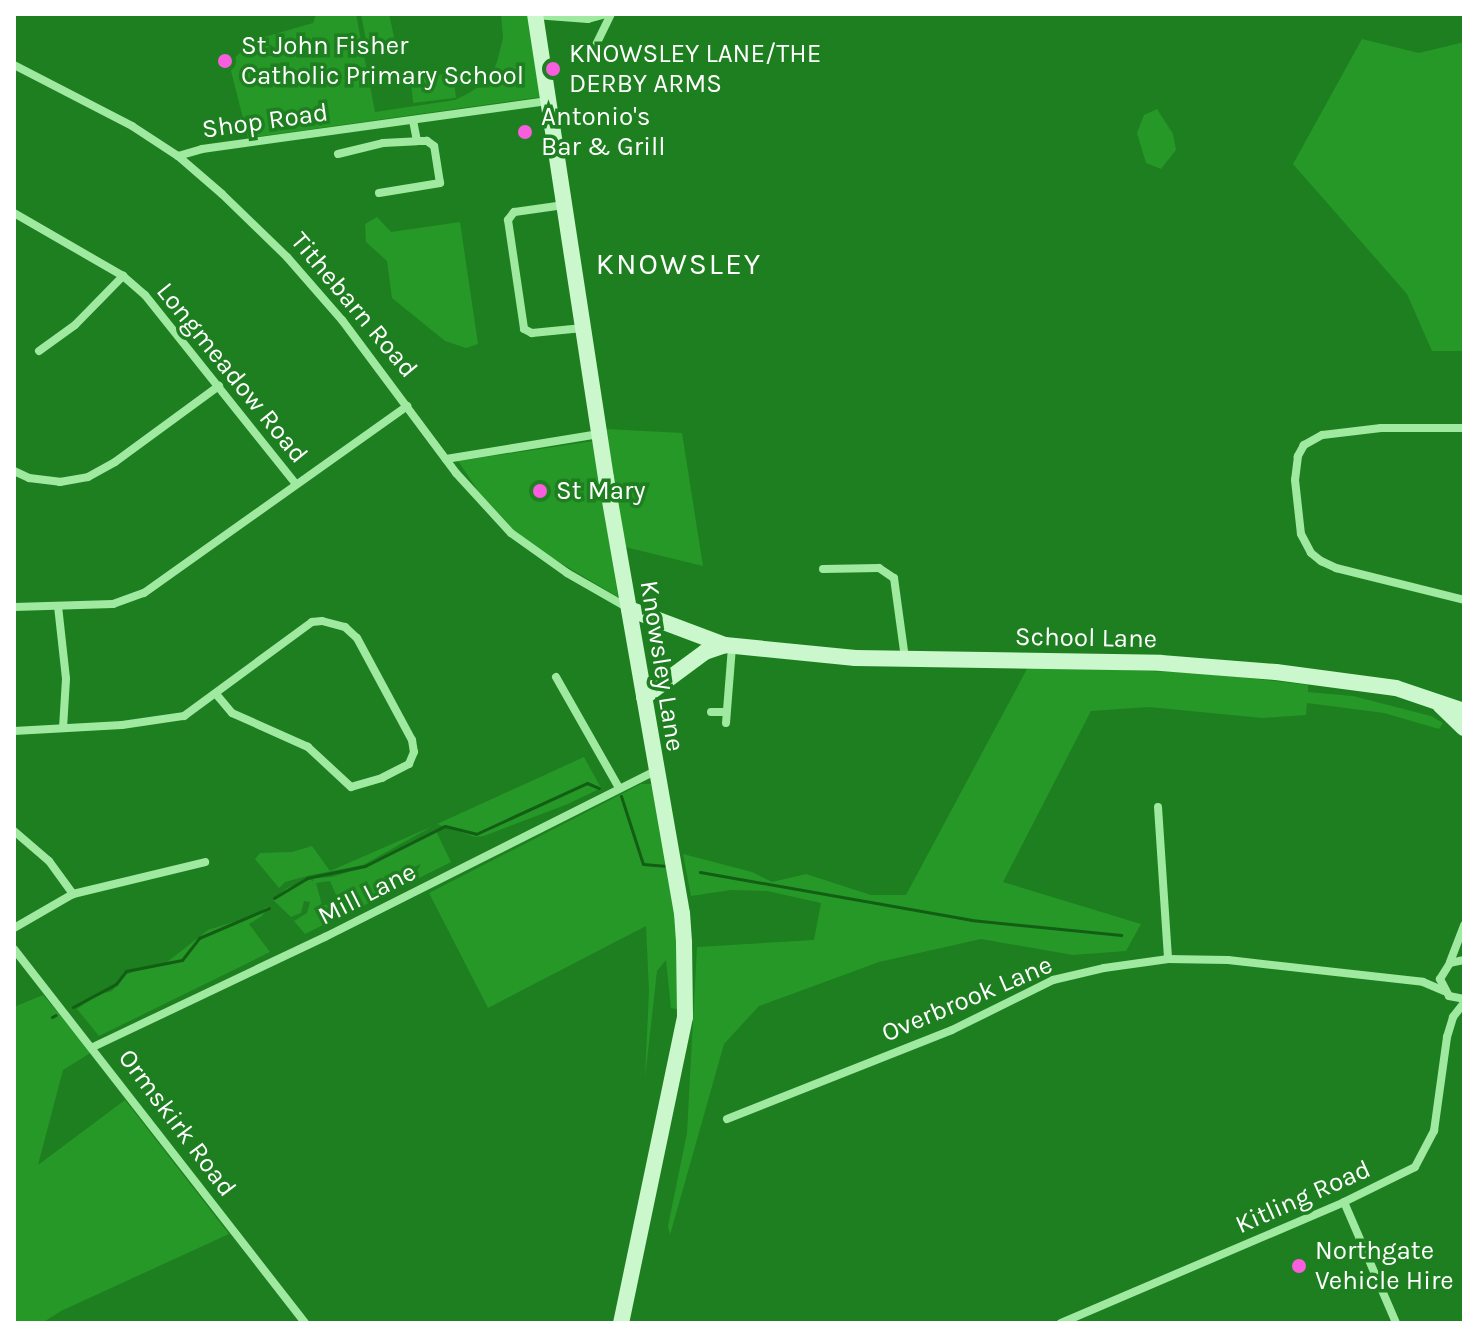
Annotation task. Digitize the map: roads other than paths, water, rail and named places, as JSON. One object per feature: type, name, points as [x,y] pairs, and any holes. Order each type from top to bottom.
[{"type":"main road","name":"Knowsley Lane","points":[[535,15],[599,434],[682,913],[685,1017],[621,1323]]},
{"type":"main road","name":"School Lane","points":[[629,609],[728,645],[815,656],[1200,666],[1371,683],[1464,711]]},
{"type":"main road","points":[[644,697],[705,652],[728,645]]},
{"type":"main road","name":"School Lane","points":[[1436,701],[1464,728]]},
{"type":"street","points":[[535,15],[588,19],[608,14]]},
{"type":"street","points":[[592,53],[608,14]]},
{"type":"street","name":"Tithebarn Road","points":[[14,65],[132,126],[178,156],[287,257],[342,320],[446,459],[511,533],[567,573],[629,609]]},
{"type":"street","name":"Shop Road","points":[[178,156],[202,149],[548,101]]},
{"type":"street","points":[[413,120],[417,141]]},
{"type":"street","points":[[338,154],[383,143],[427,141],[434,146],[440,183],[379,193]]},
{"type":"street","points":[[564,205],[514,212],[508,220],[524,329],[532,333],[583,328]]},
{"type":"street","name":"Longmeadow Road","points":[[14,213],[123,276],[145,295],[296,484]]},
{"type":"street","points":[[39,351],[75,325],[123,276]]},
{"type":"street","points":[[41,334],[49,343]]},
{"type":"street","points":[[14,471],[29,478],[60,482],[88,477],[115,462],[219,386]]},
{"type":"street","name":"Longmeadow Road","points":[[14,607],[113,604],[144,593],[407,406]]},
{"type":"street","points":[[1464,428],[1381,428],[1322,435],[1304,445],[1298,456],[1295,480],[1301,534],[1311,553],[1321,561],[1336,568],[1464,600]]},
{"type":"street","points":[[446,459],[599,434]]},
{"type":"street","points":[[823,569],[879,568],[894,578],[905,659]]},
{"type":"street","points":[[58,606],[66,679],[63,728]]},
{"type":"street","points":[[14,731],[122,725],[184,716],[312,622],[333,622],[357,638],[412,740],[414,752],[409,764],[382,778],[351,787],[308,747],[232,713],[216,694]]},
{"type":"street","points":[[726,723],[733,672],[728,645]]},
{"type":"street","points":[[556,677],[619,788]]},
{"type":"street","points":[[711,712],[726,712]]},
{"type":"street","name":"Mill Lane","points":[[93,1047],[325,937],[655,771]]},
{"type":"street","points":[[1158,807],[1168,959]]},
{"type":"street","points":[[14,831],[49,861],[73,894]]},
{"type":"street","points":[[14,928],[73,894],[205,862]]},
{"type":"street","points":[[1423,982],[1442,972],[1450,963],[1462,945],[1464,925]]},
{"type":"street","name":"Ormskirk Road","points":[[14,949],[305,1323]]},
{"type":"street","name":"Overbrook Lane","points":[[727,1119],[952,1030],[1053,980],[1104,968],[1168,959],[1228,960],[1423,982],[1464,1001]]},
{"type":"street","points":[[1450,963],[1464,960]]},
{"type":"street","name":"Kitling Road","points":[[1442,972],[1453,1017]]},
{"type":"street","name":"Kitling Road","points":[[1061,1323],[1404,1174],[1426,1152],[1434,1131],[1447,1037],[1453,1017],[1464,1001]]},
{"type":"street","points":[[1344,1202],[1396,1323]]},
{"type":"waterway","points":[[274,898],[307,878],[365,866],[445,826],[476,834],[587,783],[599,788]]},
{"type":"waterway","points":[[621,796],[643,864],[664,866]]},
{"type":"waterway","points":[[700,872],[971,920],[1121,935]]},
{"type":"waterway","points":[[73,1007],[116,984],[126,971],[182,960],[199,938],[269,908]]},
{"type":"waterway","points":[[52,1017],[56,1015]]},
{"type":"place","name":"St John Fisher Catholic Primary School","points":[[225,61]]},
{"type":"place","name":"KNOWSLEY LANE/THE DERBY ARMS","points":[[553,69]]},
{"type":"place","name":"Antonio's Bar & Grill","points":[[525,132]]},
{"type":"place","name":"St Mary","points":[[540,491]]},
{"type":"place","name":"Northgate Vehicle Hire","points":[[1299,1266]]},
{"type":"district","name":"KNOWSLEY","points":[[679,264]]}]
